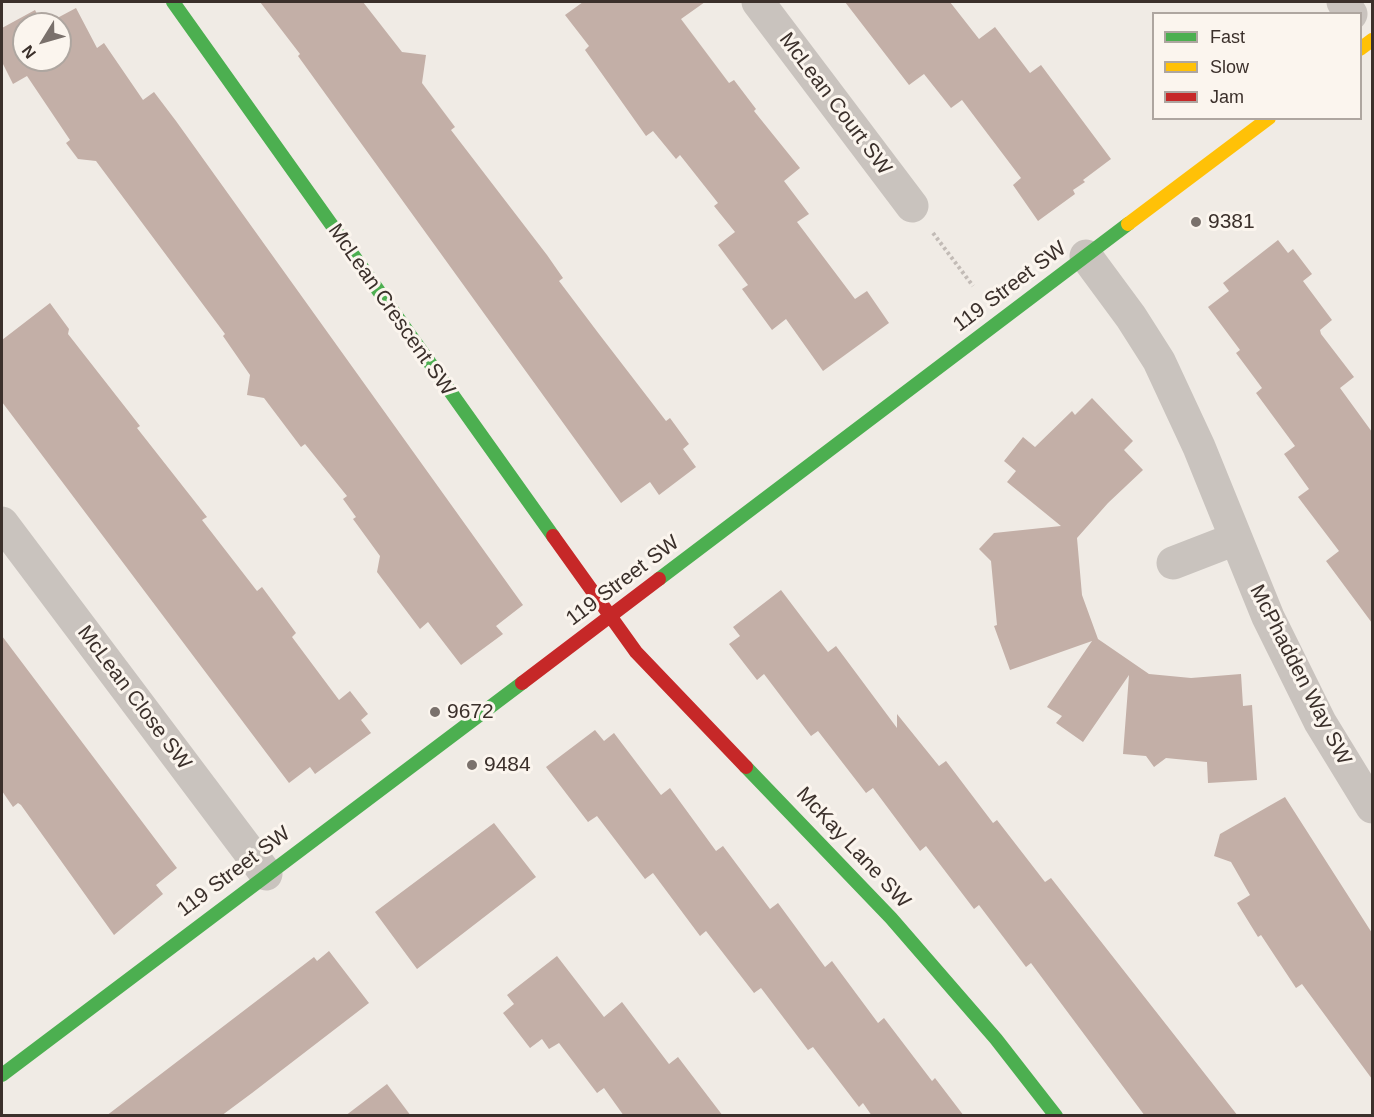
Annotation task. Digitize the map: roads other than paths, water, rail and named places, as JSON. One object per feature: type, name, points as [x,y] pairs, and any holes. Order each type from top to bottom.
[{"type":"street","name":"McLean Crescent SW","points":[[173,2],[609,617]]},
{"type":"street","name":"McLean Court SW","points":[[758,2],[912,206]]},
{"type":"street","name":"119 Street SW","points":[[2,1075],[1266,120]]},
{"type":"street","name":"McPhadden Way SW","points":[[1086,256],[1131,317],[1159,361],[1199,447],[1235,539],[1298,681],[1372,807]]},
{"type":"street","name":"McLean Close SW","points":[[2,523],[266,874]]},
{"type":"street","points":[[1173,563],[1235,539]]},
{"type":"street","name":"McKay Lane SW","points":[[609,617],[657,675],[891,918],[996,1039],[1056,1116]]},
{"type":"place","name":"9381","points":[[1196,222]]},
{"type":"place","name":"9672","points":[[435,712]]},
{"type":"place","name":"9484","points":[[472,765]]}]
